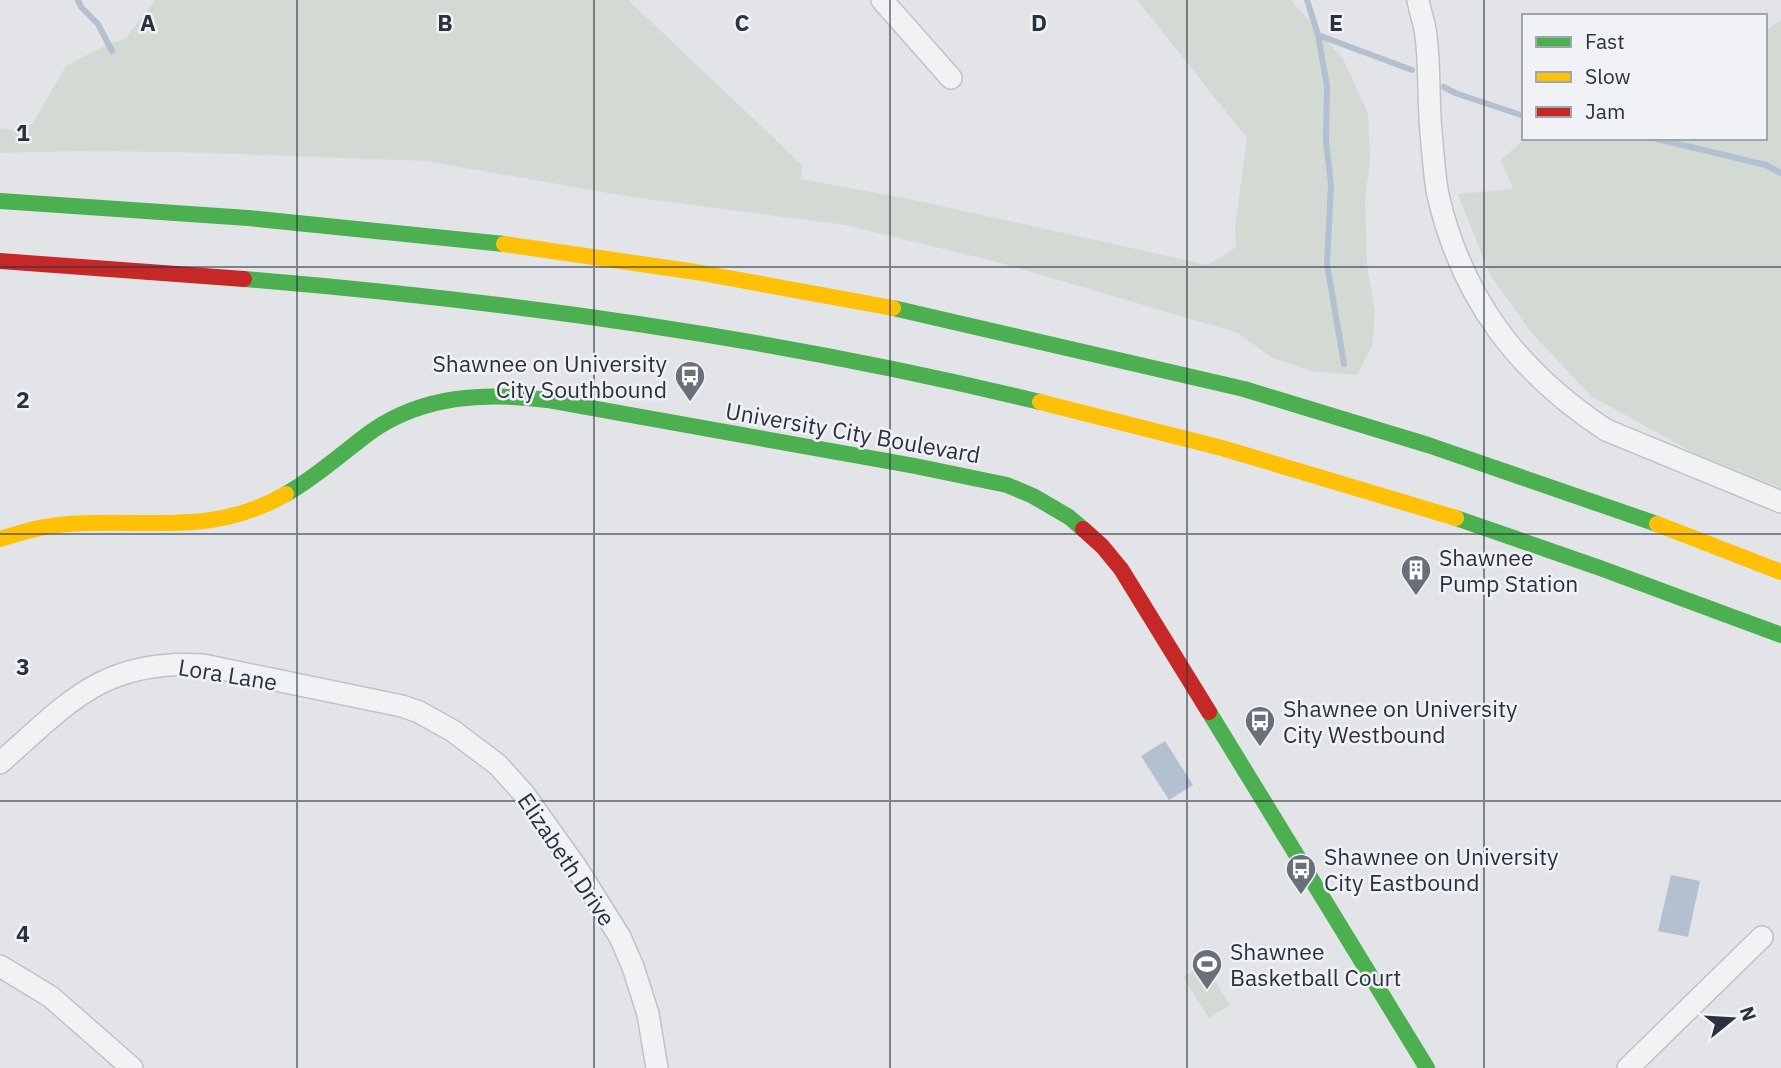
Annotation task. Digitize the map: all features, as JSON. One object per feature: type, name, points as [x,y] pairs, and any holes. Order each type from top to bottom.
[{"type":"main road","points":[[0,201],[248,218],[509,245],[696,272],[893,308],[1244,389],[1427,445],[1557,489],[1658,524],[1781,572]]},
{"type":"main road","points":[[0,261],[245,277],[461,299],[690,332],[900,372],[1109,418],[1415,505],[1638,581],[1781,635]]},
{"type":"main road","name":"University City Boulevard","points":[[0,539],[32,529],[61,525],[135,523],[174,526],[236,516],[275,502],[300,488],[377,428],[407,412],[443,401],[484,394],[547,400],[1007,485],[1033,496],[1069,517],[1102,547],[1121,569],[1427,1068]]},
{"type":"street","points":[[882,0],[951,78]]},
{"type":"street","points":[[1418,0],[1426,36],[1431,130],[1438,194],[1456,255],[1484,312],[1522,362],[1580,413],[1606,430],[1781,502]]},
{"type":"street","points":[[1426,36],[1434,0]]},
{"type":"street","name":"Lora Lane","points":[[0,763],[66,704],[86,690],[106,679],[145,667],[174,663],[203,665],[402,706]]},
{"type":"street","name":"Elizabeth Drive","points":[[402,706],[453,731],[498,765],[524,794],[576,867],[620,937],[633,967],[648,1014],[657,1068]]},
{"type":"street","points":[[1628,1068],[1762,937]]},
{"type":"street","points":[[0,966],[51,997],[132,1068]]},
{"type":"shaded area","points":[[156,0],[628,0],[802,165],[801,179],[909,199],[1208,265],[1236,247],[1235,228],[1247,138],[1137,0],[1291,0],[1343,59],[1368,113],[1370,159],[1365,202],[1367,265],[1375,312],[1372,346],[1357,375],[1311,371],[1271,357],[1238,333],[997,262],[846,225],[631,197],[427,161],[179,152],[0,153],[0,128],[13,130],[32,124],[66,66],[108,44],[125,39]]},
{"type":"shaded area","points":[[1781,20],[1781,488],[1696,454],[1591,396],[1531,332],[1489,273],[1458,194],[1513,189],[1501,160],[1524,140],[1767,140],[1767,30]]},
{"type":"shaded area","name":"Shawnee Basketball Court","points":[[1204,964],[1230,1005],[1209,1018],[1183,977]]},
{"type":"water","points":[[1165,741],[1193,785],[1169,800],[1141,756]]},
{"type":"water","points":[[1671,875],[1700,881],[1688,937],[1658,931]]},
{"type":"waterway","points":[[78,0],[81,7],[98,24],[112,51]]},
{"type":"waterway","points":[[1307,0],[1318,35],[1327,86],[1326,141],[1331,185],[1327,264],[1344,364]]},
{"type":"waterway","points":[[1318,35],[1412,70]]},
{"type":"waterway","points":[[1444,87],[1522,115]]},
{"type":"waterway","points":[[1661,140],[1766,165],[1781,173]]},
{"type":"traffic: fast","points":[[0,201],[248,218],[504,244]]},
{"type":"traffic: fast","points":[[244,279],[445,298],[644,325],[843,359],[1040,402]]},
{"type":"traffic: fast","points":[[893,308],[1244,389],[1428,445],[1657,524]]},
{"type":"traffic: fast","points":[[286,494],[392,419],[434,403],[501,396],[547,400],[1007,485],[1033,496],[1069,517],[1083,529]]},
{"type":"traffic: fast","points":[[1456,518],[1781,635]]},
{"type":"traffic: fast","points":[[1209,712],[1427,1068]]},
{"type":"traffic: slow","points":[[504,244],[696,272],[893,308]]},
{"type":"traffic: slow","points":[[1040,402],[1222,448],[1456,518]]},
{"type":"traffic: slow","points":[[0,539],[58,525],[174,523],[229,517],[257,508],[286,494]]},
{"type":"traffic: slow","points":[[1657,524],[1781,572]]},
{"type":"traffic: jam","points":[[0,261],[244,279]]},
{"type":"traffic: jam","points":[[1083,529],[1121,569],[1209,712]]},
{"type":"place","name":"Shawnee on University City Southbound","points":[[690,403]]},
{"type":"place","name":"Shawnee Pump Station","points":[[1416,597]]},
{"type":"place","name":"Shawnee on University City Westbound","points":[[1260,748]]},
{"type":"place","name":"Shawnee on University City Eastbound","points":[[1301,896]]},
{"type":"place","name":"Shawnee Basketball Court","points":[[1207,991]]}]
